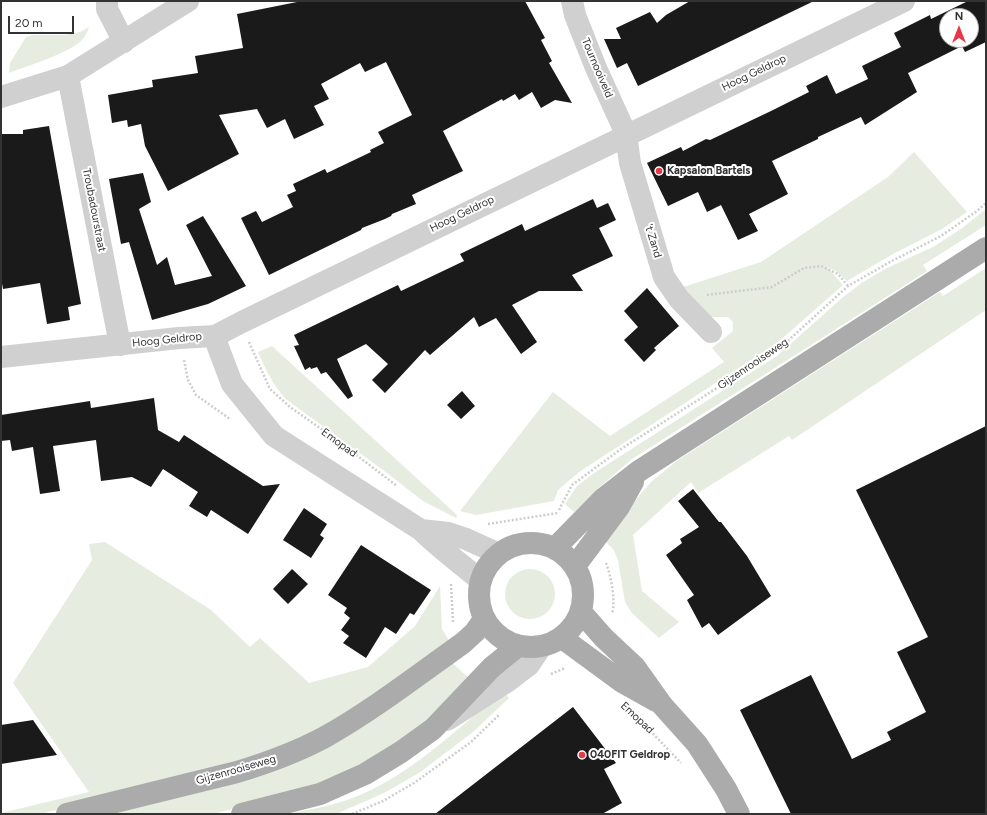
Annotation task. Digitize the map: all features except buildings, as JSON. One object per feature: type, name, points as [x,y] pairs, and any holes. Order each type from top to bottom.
[{"type":"main road","points":[[555,548],[603,499],[640,471],[986,248]]},
{"type":"main road","points":[[575,566],[619,506],[640,471]]},
{"type":"main road","points":[[538,543],[555,548],[569,558],[575,566],[582,583],[583,601],[581,612],[574,626],[562,638],[541,647],[531,648],[518,646],[506,641],[491,630],[484,619],[479,605],[478,594],[480,580],[486,568],[497,553],[519,544],[538,543]]},
{"type":"main road","name":"Emopad","points":[[581,612],[604,638],[635,667],[662,705],[697,744],[726,790],[739,814]]},
{"type":"main road","name":"Gijzenrooiseweg","points":[[67,814],[237,772],[304,747],[324,737],[370,709],[463,643],[475,632],[484,619]]},
{"type":"main road","name":"Emopad","points":[[562,638],[622,682],[662,705]]},
{"type":"main road","points":[[242,814],[320,794],[364,774],[401,752],[433,730],[492,667],[518,646]]},
{"type":"street","points":[[107,1],[107,9],[124,42]]},
{"type":"street","points":[[1,97],[68,76],[188,1]]},
{"type":"street","name":"Tournooiveld","points":[[572,1],[575,15],[596,68],[626,134]]},
{"type":"street","name":"Hoog Geldrop","points":[[1,357],[179,338],[215,336],[626,134],[904,1]]},
{"type":"street","name":"Troubadourstraat","points":[[68,76],[120,345]]},
{"type":"street","name":"'t Zand","points":[[626,134],[630,163],[664,277],[680,299],[711,332]]},
{"type":"street","points":[[215,336],[232,384],[274,436],[421,530],[440,548],[480,580]]},
{"type":"street","points":[[421,530],[448,533],[466,539],[497,553]]},
{"type":"street","points":[[433,730],[508,681],[529,665],[541,647]]},
{"type":"path","name":"Gijzenrooiseweg","points":[[576,526],[558,513],[572,485],[621,449],[780,348],[848,286],[890,262],[941,236],[978,211],[986,202]]},
{"type":"path","points":[[680,299],[772,287],[804,268],[821,266],[838,274],[848,286]]},
{"type":"path","name":"Emopad","points":[[242,322],[270,390],[290,407],[399,487]]},
{"type":"path","points":[[593,542],[601,550],[609,570],[615,607],[604,638]]},
{"type":"path","points":[[352,814],[383,801],[414,783],[471,742],[505,710]]},
{"type":"path","name":"Emopad","points":[[638,717],[683,766]]},
{"type":"shaded area","points":[[89,27],[84,38],[75,46],[58,55],[9,73],[10,63],[26,37],[33,35],[65,35],[80,32]]},
{"type":"shaded area","points":[[914,152],[967,212],[942,229],[893,254],[847,281],[836,271],[827,267],[843,285],[777,343],[579,472],[558,490],[554,501],[476,515],[460,511],[553,392],[610,436],[724,362],[712,348],[733,331],[733,322],[728,317],[705,317],[677,289],[761,262],[888,177]]},
{"type":"shaded area","points":[[986,209],[986,225],[923,265],[927,271],[632,459],[574,512],[565,504],[577,486],[594,473],[777,356],[842,298],[863,282],[887,268],[933,247],[961,229]]},
{"type":"shaded area","points":[[986,268],[986,310],[792,440],[789,436],[698,493],[691,482],[633,535],[642,591],[679,622],[659,638],[632,613],[625,602],[618,560],[614,550],[604,540],[651,482],[678,460],[940,292],[943,296]]},
{"type":"shaded area","points":[[272,346],[457,515],[456,518],[423,501],[287,400],[274,383],[258,352]]},
{"type":"shaded area","points":[[105,542],[211,610],[250,647],[260,638],[309,683],[368,667],[415,626],[440,586],[442,629],[450,642],[359,708],[298,743],[195,777],[40,814],[1,814],[89,792],[13,683],[92,560],[89,544]]},
{"type":"shaded area","points":[[525,569],[535,569],[548,576],[555,589],[555,599],[548,612],[535,619],[525,619],[516,615],[509,608],[505,599],[505,589],[509,580],[516,573]]},
{"type":"shaded area","points":[[450,661],[470,679],[443,707],[401,743],[349,775],[311,789],[213,814],[96,814],[232,781]]},
{"type":"shaded area","points":[[503,691],[509,698],[473,732],[419,773],[384,793],[336,814],[287,814],[342,801],[360,795],[380,785],[417,762]]},
{"type":"place","name":"Kapsalon Bartels","points":[[659,171]]},
{"type":"place","name":"040FIT Geldrop","points":[[582,755]]}]
